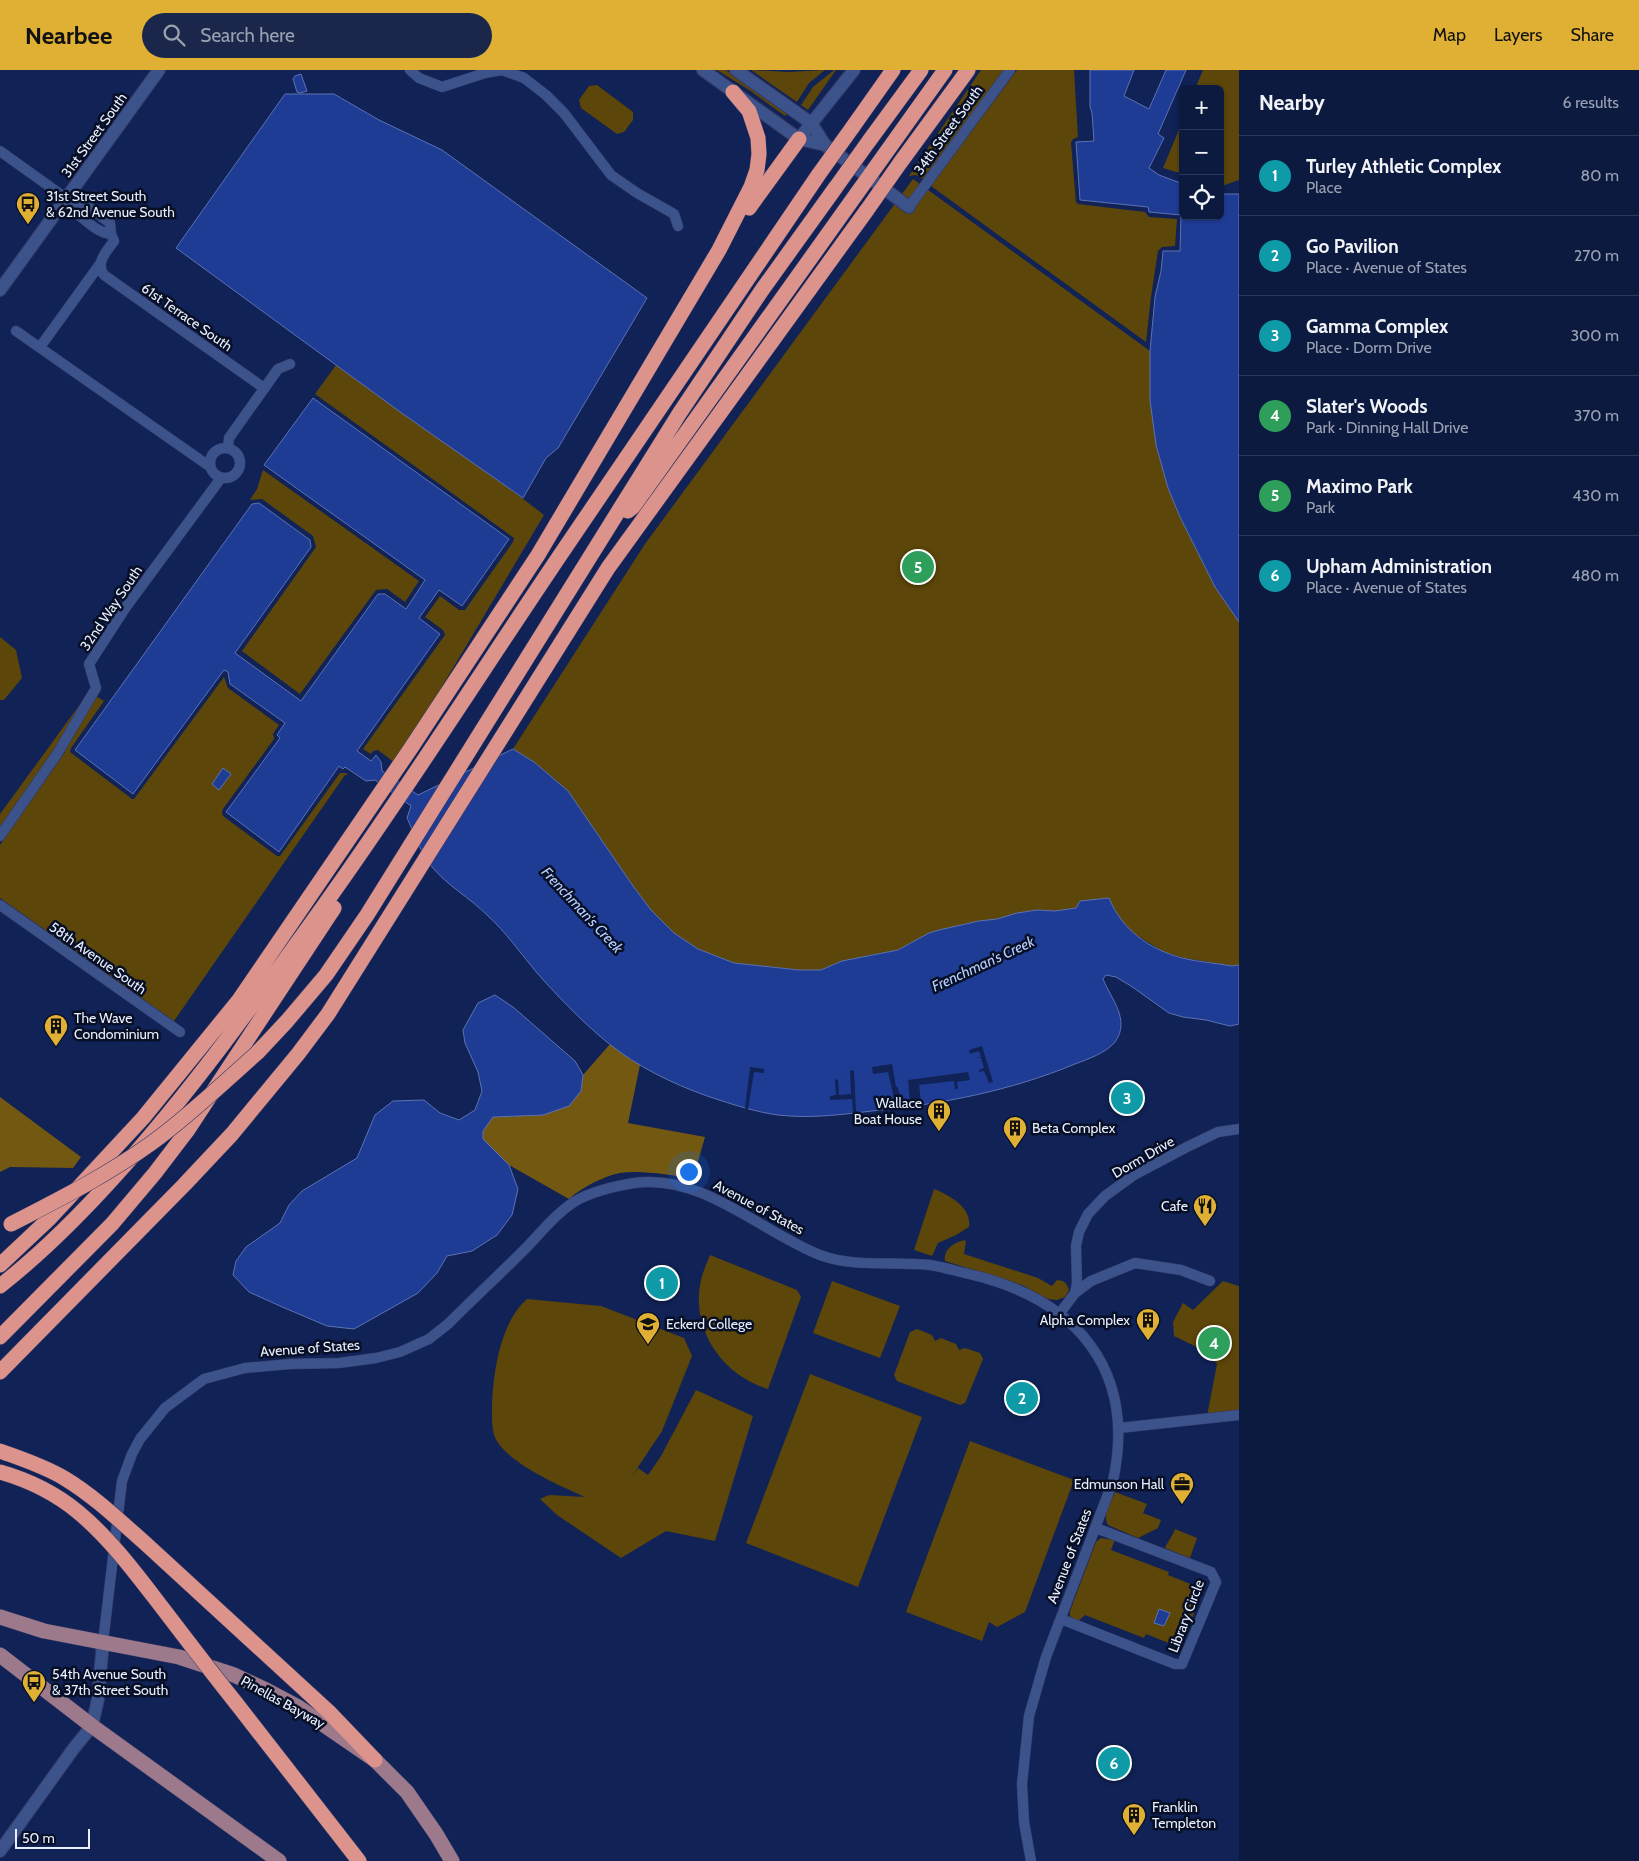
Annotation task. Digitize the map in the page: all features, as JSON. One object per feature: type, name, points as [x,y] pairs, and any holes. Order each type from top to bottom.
[{"type":"highway","points":[[0,1286],[78,1217],[194,1084],[370,842],[564,549],[819,174],[894,70]]},
{"type":"highway","points":[[6,1227],[94,1181],[153,1142],[194,1110],[257,1052],[287,1021],[326,975],[396,871],[679,414],[762,290],[920,70]]},
{"type":"highway","points":[[608,529],[633,507],[944,70]]},
{"type":"highway","points":[[0,1372],[184,1185],[263,1097],[328,1014],[608,568],[968,70]]},
{"type":"highway","points":[[0,1265],[50,1218],[142,1118],[239,1000],[355,832],[538,555],[719,250],[751,187],[757,170],[758,138],[749,112],[733,92]]},
{"type":"highway","points":[[719,250],[788,151],[799,139]]},
{"type":"highway","points":[[0,1337],[112,1224],[155,1174],[187,1131],[342,896],[357,860]]},
{"type":"highway","points":[[0,1451],[31,1461],[64,1478],[91,1497],[146,1544],[330,1712],[375,1760]]},
{"type":"highway","points":[[0,1472],[17,1477],[52,1494],[78,1512],[105,1538],[131,1567],[359,1861]]},
{"type":"main road","name":"Pinellas Bayway","points":[[0,1617],[44,1631],[179,1657],[234,1675],[298,1707],[375,1760],[407,1792],[452,1861]]},
{"type":"main road","points":[[0,1655],[92,1726],[279,1861]]},
{"type":"street","name":"31st Street South","points":[[0,290],[70,201],[159,70]]},
{"type":"street","points":[[410,70],[419,78],[442,87],[485,73],[502,70],[524,78],[546,95],[564,113],[612,175],[637,193],[674,214],[678,226]]},
{"type":"street","points":[[703,70],[799,139],[825,145]]},
{"type":"street","points":[[736,70],[812,123],[825,145],[909,207]]},
{"type":"street","points":[[799,139],[854,70]]},
{"type":"street","name":"34th Street South","points":[[909,207],[1010,70]]},
{"type":"street","points":[[0,151],[70,201],[75,212],[104,233],[111,234],[114,241],[100,264],[40,348]]},
{"type":"street","name":"61st Terrace South","points":[[100,264],[100,270],[104,275],[264,388]]},
{"type":"street","points":[[16,331],[209,466],[216,476],[221,478]]},
{"type":"street","points":[[209,466],[216,450],[228,448],[228,438],[278,369],[290,364]]},
{"type":"street","name":"32nd Way South","points":[[0,836],[57,754],[96,688],[89,664],[126,607],[221,478],[233,477],[240,467],[238,455],[228,448]]},
{"type":"street","name":"58th Avenue South","points":[[0,905],[180,1032]]},
{"type":"street","name":"Dorm Drive","points":[[1076,1288],[1076,1246],[1079,1232],[1088,1214],[1105,1196],[1134,1175],[1187,1147],[1218,1132],[1239,1129]]},
{"type":"street","name":"Avenue of States","points":[[92,1726],[98,1699],[122,1481],[140,1439],[165,1408],[204,1379],[245,1368],[290,1364],[340,1363],[376,1358],[400,1352],[429,1339],[448,1324],[555,1218],[578,1200],[603,1190],[636,1183],[661,1183],[713,1197],[802,1246],[840,1261],[933,1266],[1005,1284],[1060,1313],[1080,1333],[1108,1375],[1116,1400],[1118,1428],[1117,1460],[1113,1481],[1038,1679],[1029,1716],[1022,1784],[1024,1822],[1031,1861]]},
{"type":"street","points":[[1060,1313],[1076,1288],[1135,1263],[1181,1270],[1210,1281]]},
{"type":"street","points":[[1118,1428],[1239,1415]]},
{"type":"street","name":"Library Circle","points":[[1061,1619],[1175,1664],[1182,1664],[1216,1582],[1211,1572],[1096,1528]]},
{"type":"street","points":[[0,1851],[92,1726]]},
{"type":"shaded area","points":[[717,70],[726,70],[787,114],[785,116]]},
{"type":"shaded area","points":[[751,70],[789,72],[825,70],[809,83],[797,102]]},
{"type":"shaded area","points":[[836,70],[808,110],[801,105],[813,87]]},
{"type":"shaded area","points":[[981,70],[1004,70],[923,179],[916,175],[909,176],[898,192]]},
{"type":"shaded area","points":[[1017,70],[1074,70],[1078,137],[1073,139],[1071,143],[1076,202],[1078,204],[1145,212],[1149,217],[1177,219],[1175,246],[1162,247],[1158,251],[1146,342],[931,186]]},
{"type":"shaded area","points":[[1203,70],[1239,70],[1239,180],[1224,185],[1224,85],[1197,85]]},
{"type":"shaded area","points":[[597,85],[633,112],[633,120],[624,132],[617,134],[581,108],[579,100],[589,86]]},
{"type":"shaded area","points":[[1179,130],[1179,173],[1163,168]]},
{"type":"shaded area","points":[[913,179],[1150,351],[1150,400],[1156,445],[1168,488],[1180,517],[1215,587],[1239,622],[1239,965],[1233,966],[1184,958],[1164,952],[1128,930],[1112,907],[1102,899],[1080,901],[1076,908],[1017,913],[929,933],[898,950],[842,961],[821,970],[799,970],[734,963],[698,949],[674,933],[651,910],[633,886],[568,791],[534,762],[513,749],[645,544]]},
{"type":"shaded area","points":[[336,365],[493,476],[544,515],[395,763],[378,750],[373,751],[371,754],[363,749],[445,635],[443,630],[425,617],[440,596],[459,610],[465,610],[514,538],[315,394]]},
{"type":"shaded area","points":[[263,470],[419,581],[405,602],[387,589],[376,590],[300,694],[242,651],[316,547],[313,536],[262,499],[250,500],[257,489]]},
{"type":"shaded area","points":[[0,637],[16,650],[22,678],[4,700],[0,700]]},
{"type":"shaded area","points":[[224,677],[228,688],[279,725],[273,734],[274,739],[223,809],[223,816],[277,856],[280,856],[340,773],[348,775],[345,775],[174,1021],[0,898],[0,845],[65,752],[57,747],[0,827],[0,814],[89,692],[104,701],[70,752],[134,799]]},
{"type":"shaded area","points":[[610,1044],[640,1065],[628,1123],[705,1137],[693,1179],[647,1173],[620,1173],[593,1183],[569,1199],[509,1165],[483,1139],[482,1131],[493,1117],[543,1115],[581,1091],[583,1075]]},
{"type":"shaded area","points":[[0,1097],[81,1157],[73,1168],[10,1167],[0,1172]]},
{"type":"shaded area","points":[[934,1189],[952,1198],[963,1208],[967,1213],[969,1227],[938,1243],[932,1256],[914,1250]]},
{"type":"shaded area","points":[[964,1240],[966,1241],[964,1254],[1038,1278],[1052,1286],[1057,1280],[1063,1281],[1069,1290],[1065,1297],[1057,1300],[1048,1299],[1022,1285],[945,1261],[947,1250]]},
{"type":"shaded area","points":[[710,1255],[797,1290],[801,1297],[768,1389],[751,1382],[737,1373],[713,1348],[705,1332],[700,1316],[699,1298],[702,1277]]},
{"type":"shaded area","points":[[832,1281],[900,1306],[880,1358],[813,1333]]},
{"type":"shaded area","points":[[1223,1281],[1239,1286],[1239,1414],[1207,1416],[1217,1364],[1205,1351],[1174,1336],[1173,1322],[1183,1303],[1193,1310]]},
{"type":"shaded area","points":[[527,1299],[601,1306],[684,1338],[692,1356],[662,1431],[630,1479],[638,1468],[648,1475],[661,1456],[696,1390],[753,1416],[715,1541],[666,1531],[621,1558],[557,1515],[540,1499],[549,1495],[585,1497],[550,1481],[515,1460],[498,1443],[495,1436],[492,1425],[492,1399],[499,1352],[510,1322],[517,1309]]},
{"type":"shaded area","points":[[917,1329],[932,1335],[935,1341],[941,1338],[956,1344],[959,1350],[965,1348],[980,1353],[983,1359],[965,1403],[960,1405],[897,1381],[894,1375],[910,1332]]},
{"type":"shaded area","points":[[810,1374],[922,1417],[858,1587],[746,1543]]},
{"type":"shaded area","points":[[970,1441],[1074,1480],[1025,1612],[997,1627],[989,1622],[982,1641],[906,1612]]},
{"type":"shaded area","points":[[1115,1492],[1147,1504],[1143,1513],[1161,1520],[1158,1528],[1138,1538],[1108,1525],[1106,1517],[1109,1504]]},
{"type":"shaded area","points":[[1175,1529],[1197,1538],[1190,1558],[1165,1548]]},
{"type":"shaded area","points":[[1101,1538],[1113,1540],[1111,1550],[1169,1572],[1168,1575],[1203,1589],[1181,1648],[1146,1634],[1144,1638],[1085,1615],[1077,1622],[1070,1616],[1070,1611],[1096,1542]]},
{"type":"water","points":[[1090,70],[1134,70],[1124,96],[1149,109],[1166,70],[1186,70],[1158,134],[1164,138],[1149,168],[1159,175],[1179,182],[1179,215],[1149,212],[1148,207],[1080,200],[1076,142],[1094,141],[1090,107]]},
{"type":"water","points":[[301,74],[307,91],[300,93],[297,92],[293,79]]},
{"type":"water","points":[[285,94],[334,94],[379,120],[442,150],[647,298],[558,448],[546,458],[523,498],[403,414],[176,248]]},
{"type":"water","points":[[1224,194],[1239,194],[1239,622],[1215,587],[1180,517],[1168,488],[1156,445],[1150,400],[1150,351],[1155,297],[1163,251],[1180,251],[1181,220],[1224,220]]},
{"type":"water","name":"Frenchman's Creek","points":[[313,398],[509,539],[462,606],[439,590],[419,618],[440,634],[357,751],[371,761],[376,755],[381,762],[382,771],[418,795],[513,749],[534,762],[568,791],[633,886],[651,910],[674,933],[698,949],[734,963],[799,970],[821,970],[842,961],[898,950],[929,933],[939,930],[997,919],[1017,913],[1076,908],[1080,901],[1109,898],[1121,920],[1129,929],[1158,949],[1188,959],[1232,966],[1239,965],[1239,1024],[1230,1026],[1169,1013],[1131,986],[1116,977],[1106,975],[1103,979],[1115,1002],[1121,1026],[1115,1042],[1111,1046],[1085,1060],[1026,1082],[950,1100],[898,1108],[820,1116],[790,1116],[763,1112],[706,1096],[680,1086],[631,1060],[599,1035],[547,984],[494,922],[432,867],[422,851],[407,818],[411,806],[375,780],[366,781],[345,767],[343,769],[339,766],[279,852],[226,812],[280,738],[277,735],[285,723],[230,684],[228,672],[224,670],[133,794],[75,750],[252,504],[259,503],[310,540],[311,547],[235,653],[301,701],[378,594],[385,594],[406,609],[425,580],[264,465]]},
{"type":"water","points":[[223,768],[231,774],[219,790],[212,784]]},
{"type":"water","points":[[495,995],[513,1007],[575,1061],[583,1075],[581,1091],[569,1106],[543,1115],[493,1117],[483,1131],[483,1139],[509,1165],[518,1189],[512,1215],[497,1235],[472,1251],[447,1256],[437,1273],[418,1293],[354,1329],[327,1326],[249,1292],[233,1275],[236,1261],[246,1247],[280,1223],[289,1205],[302,1191],[357,1158],[375,1115],[393,1101],[424,1100],[440,1113],[459,1120],[475,1110],[482,1091],[478,1072],[465,1043],[463,1030],[478,1003]]},
{"type":"water","points":[[1159,1609],[1170,1613],[1164,1626],[1154,1623]]},
{"type":"pier","points":[[982,1046],[993,1082],[989,1083],[984,1071],[979,1072],[979,1070],[984,1068],[981,1058],[976,1058],[981,1057],[979,1051],[970,1054],[969,1050]]},
{"type":"pier","points":[[892,1064],[896,1087],[902,1100],[895,1102],[888,1072],[873,1074],[872,1067]]},
{"type":"pier","points":[[750,1067],[764,1069],[764,1073],[754,1072],[748,1109],[745,1109]]},
{"type":"pier","points":[[854,1070],[856,1112],[853,1112],[852,1099],[830,1100],[830,1096],[836,1095],[835,1080],[838,1079],[839,1095],[851,1094],[850,1071]]},
{"type":"pier","points":[[968,1072],[970,1080],[957,1082],[958,1089],[955,1089],[954,1081],[919,1085],[921,1101],[910,1102],[908,1080]]},
{"type":"place","name":"31st Street South & 62nd Avenue South","points":[[28,225]]},
{"type":"place","name":"Maximo Park","points":[[918,567]]},
{"type":"place","name":"The Wave Condominium","points":[[56,1047]]},
{"type":"place","name":"Gamma Complex","points":[[1127,1098]]},
{"type":"place","name":"Wallace Boat House","points":[[939,1132]]},
{"type":"place","name":"Beta Complex","points":[[1015,1149]]},
{"type":"place","name":"Cafe","points":[[1205,1227]]},
{"type":"place","name":"Turley Athletic Complex","points":[[662,1283]]},
{"type":"place","name":"Alpha Complex","points":[[1148,1341]]},
{"type":"place","name":"Slater's Woods","points":[[1214,1343]]},
{"type":"place","name":"Eckerd College","points":[[648,1345]]},
{"type":"place","name":"Go Pavilion","points":[[1022,1398]]},
{"type":"place","name":"Edmunson Hall","points":[[1182,1505]]},
{"type":"place","name":"54th Avenue South & 37th Street South","points":[[34,1703]]},
{"type":"place","name":"Upham Administration","points":[[1114,1763]]},
{"type":"place","name":"Franklin Templeton","points":[[1134,1836]]}]
